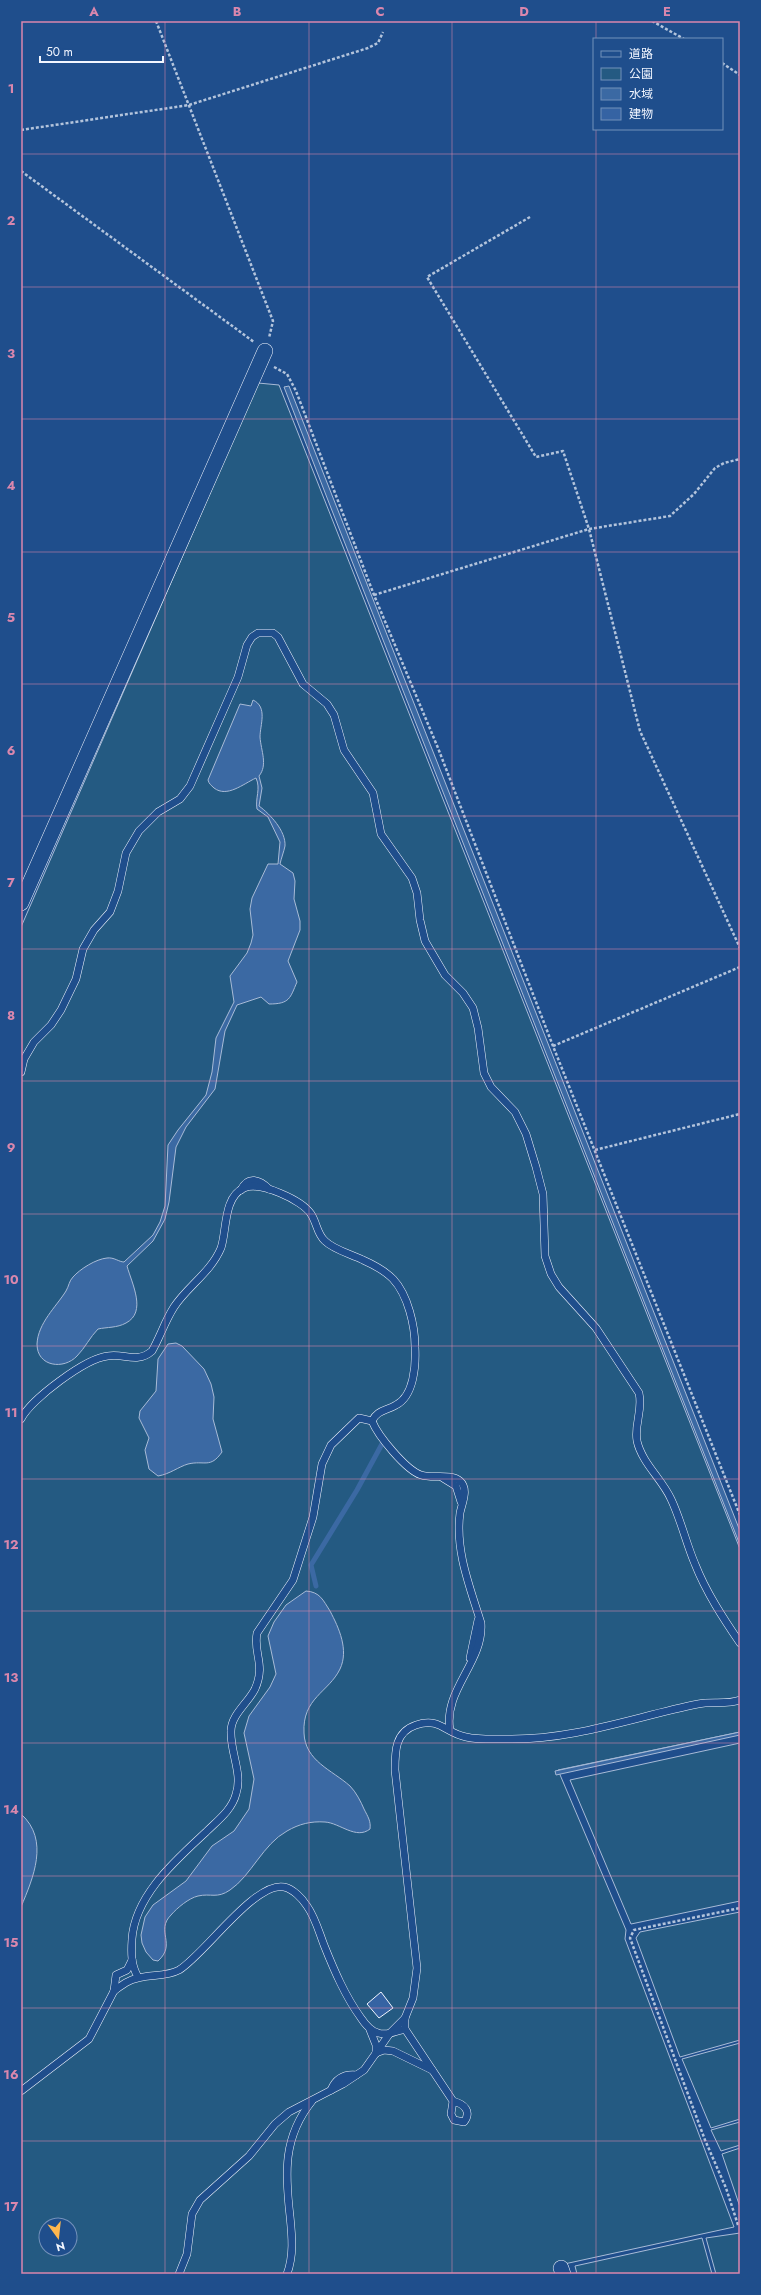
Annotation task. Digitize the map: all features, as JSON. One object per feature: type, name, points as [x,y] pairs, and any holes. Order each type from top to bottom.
[{"type":"street","points":[[21,903],[263,355]]},
{"type":"lane","points":[[21,1072],[24,1059],[34,1042],[52,1025],[61,1010],[76,979],[83,949],[94,930],[110,912],[118,891],[126,853],[139,831],[158,812],[180,799],[190,786],[238,677],[247,645],[252,637],[258,633],[273,633],[278,637],[303,684],[327,704],[334,715],[344,750],[373,793],[381,834],[412,878],[417,893],[420,920],[425,941],[445,975],[463,993],[473,1008],[484,1073],[491,1087],[515,1112],[526,1134],[536,1167],[543,1194],[547,1265],[559,1287],[596,1328],[639,1394],[642,1405],[636,1431],[637,1442],[642,1454],[670,1497],[694,1564],[710,1596],[740,1643]]},
{"type":"lane","points":[[21,1419],[30,1405],[49,1388],[96,1359],[108,1355],[137,1358],[146,1356],[152,1350],[174,1307],[212,1264],[220,1249],[231,1203],[240,1192],[256,1186],[302,1204],[312,1214],[320,1236],[326,1242],[368,1262],[393,1279],[402,1295],[410,1315],[415,1346],[414,1374],[407,1395],[398,1405],[359,1418],[331,1445],[322,1464],[313,1517],[293,1580],[257,1633],[255,1641],[260,1656],[260,1671],[254,1690],[233,1722],[231,1731],[238,1779],[237,1794],[229,1810],[190,1846],[153,1887],[140,1908],[133,1930],[132,1960],[138,1977]]},
{"type":"lane","points":[[372,1421],[378,1412]]},
{"type":"lane","points":[[359,1418],[372,1421],[384,1439],[407,1466],[421,1475],[460,1480],[465,1492],[461,1504],[458,1532],[460,1549],[481,1623],[481,1640],[456,1690],[449,1714],[450,1730]]},
{"type":"lane","points":[[435,1722],[450,1730],[453,1734],[467,1738],[510,1739],[558,1737],[601,1729],[700,1704],[740,1700]]},
{"type":"lane","points":[[449,1714],[435,1722],[415,1726],[404,1731],[398,1739],[395,1770],[418,1968],[413,1998],[405,2018],[405,2029],[453,2101]]},
{"type":"lane","points":[[114,1991],[125,1982],[138,1977],[160,1976],[178,1970],[194,1958],[222,1928],[261,1894],[270,1889],[284,1887],[298,1894],[308,1906],[332,1966],[348,1999],[375,2041],[376,2053]]},
{"type":"lane","points":[[21,2091],[89,2040],[114,1991],[116,1975],[127,1970],[132,1960]]},
{"type":"lane","points":[[179,2274],[187,2254],[192,2214],[200,2200],[249,2156],[275,2124],[289,2112],[331,2090],[364,2070],[390,2033],[405,2018]]},
{"type":"lane","points":[[368,2028],[378,2033],[390,2033],[405,2029]]},
{"type":"lane","points":[[368,2028],[382,2044],[432,2070]]},
{"type":"lane","points":[[390,2033],[389,2043],[393,2051]]},
{"type":"lane","points":[[376,2053],[384,2050],[393,2051]]},
{"type":"lane","points":[[287,2274],[290,2264],[293,2238],[286,2172],[287,2154],[299,2120],[314,2098]]},
{"type":"lane","points":[[289,2112],[296,2113],[299,2120]]},
{"type":"path","points":[[156,21],[273,321],[263,355]]},
{"type":"path","points":[[652,21],[682,38]]},
{"type":"path","points":[[21,130],[189,105],[368,48],[378,43],[382,32]]},
{"type":"path","points":[[723,63],[740,75]]},
{"type":"path","points":[[21,171],[287,374],[296,391],[374,595],[438,748],[553,1046],[596,1150],[740,1516]]},
{"type":"path","points":[[530,217],[427,277],[536,457],[563,451],[589,529],[640,731],[740,948]]},
{"type":"path","points":[[374,595],[589,529],[670,516],[694,494],[715,468],[724,463],[740,459]]},
{"type":"path","points":[[553,1046],[740,967]]},
{"type":"path","points":[[596,1150],[740,1114]]},
{"type":"path","points":[[738,2225],[726,2188],[705,2140],[630,1938],[631,1933],[640,1929],[740,1908]]},
{"type":"green space","points":[[258,383],[279,385],[740,1549],[740,1732],[558,1770],[626,1930],[625,1939],[734,2227],[555,2266],[557,2274],[21,2274],[21,927]]},
{"type":"green space","points":[[740,1743],[740,1901],[631,1924],[570,1780]]},
{"type":"green space","points":[[740,1912],[740,2040],[680,2057],[636,1938],[640,1932]]},
{"type":"green space","points":[[740,2043],[740,2119],[711,2128],[682,2059]]},
{"type":"green space","points":[[740,2122],[740,2145],[721,2151],[711,2130]]},
{"type":"green space","points":[[740,2148],[740,2207],[722,2154]]},
{"type":"green space","points":[[740,2233],[740,2274],[716,2274],[706,2238]]},
{"type":"green space","points":[[702,2238],[712,2274],[577,2274],[575,2266]]},
{"type":"water","points":[[289,386],[740,1531],[740,1545],[331,508],[284,387]]},
{"type":"water","points":[[253,700],[258,703],[262,712],[260,737],[264,763],[262,772],[259,776],[262,788],[259,806],[272,818],[283,835],[285,846],[280,864],[293,873],[295,881],[294,899],[300,921],[300,930],[288,961],[297,982],[291,996],[281,1003],[269,1004],[261,997],[237,1005],[225,1031],[215,1089],[186,1127],[176,1147],[169,1202],[165,1219],[153,1241],[127,1266],[136,1297],[136,1312],[126,1323],[119,1326],[98,1329],[80,1353],[72,1360],[65,1363],[52,1364],[41,1358],[38,1352],[38,1336],[44,1322],[66,1291],[72,1279],[76,1274],[93,1262],[112,1258],[124,1262],[153,1235],[160,1222],[165,1206],[168,1145],[206,1095],[212,1072],[216,1038],[234,1002],[230,976],[247,953],[253,935],[250,909],[252,898],[268,864],[278,864],[280,842],[268,817],[257,809],[258,786],[256,778],[235,789],[224,792],[214,788],[208,780],[240,704],[251,706]]},
{"type":"water","points":[[176,1343],[182,1346],[204,1369],[211,1384],[214,1397],[213,1419],[222,1452],[218,1457],[210,1462],[188,1464],[158,1476],[149,1469],[145,1450],[149,1438],[139,1418],[140,1411],[156,1391],[158,1359],[168,1344]]},
{"type":"water","points":[[306,1591],[318,1595],[330,1611],[342,1639],[344,1654],[343,1662],[335,1677],[317,1696],[307,1711],[304,1733],[306,1743],[314,1758],[343,1780],[354,1791],[369,1819],[370,1829],[359,1833],[331,1823],[315,1822],[296,1826],[287,1831],[271,1844],[244,1877],[230,1890],[221,1894],[195,1897],[176,1909],[167,1921],[165,1927],[166,1949],[158,1961],[153,1960],[146,1952],[142,1943],[141,1935],[145,1917],[153,1905],[186,1881],[212,1846],[234,1831],[249,1809],[254,1779],[244,1733],[249,1716],[270,1687],[276,1674],[268,1636],[274,1622],[286,1605]]},
{"type":"water","points":[[740,1732],[740,1735],[556,1775],[555,1771]]},
{"type":"water","points":[[21,1814],[30,1824],[35,1835],[37,1847],[34,1872],[21,1907]]},
{"type":"building","points":[[381,1992],[393,2008],[379,2018],[367,2004]]},
{"type":"waterway","points":[[316,1586],[311,1565],[357,1490],[382,1444]]}]
